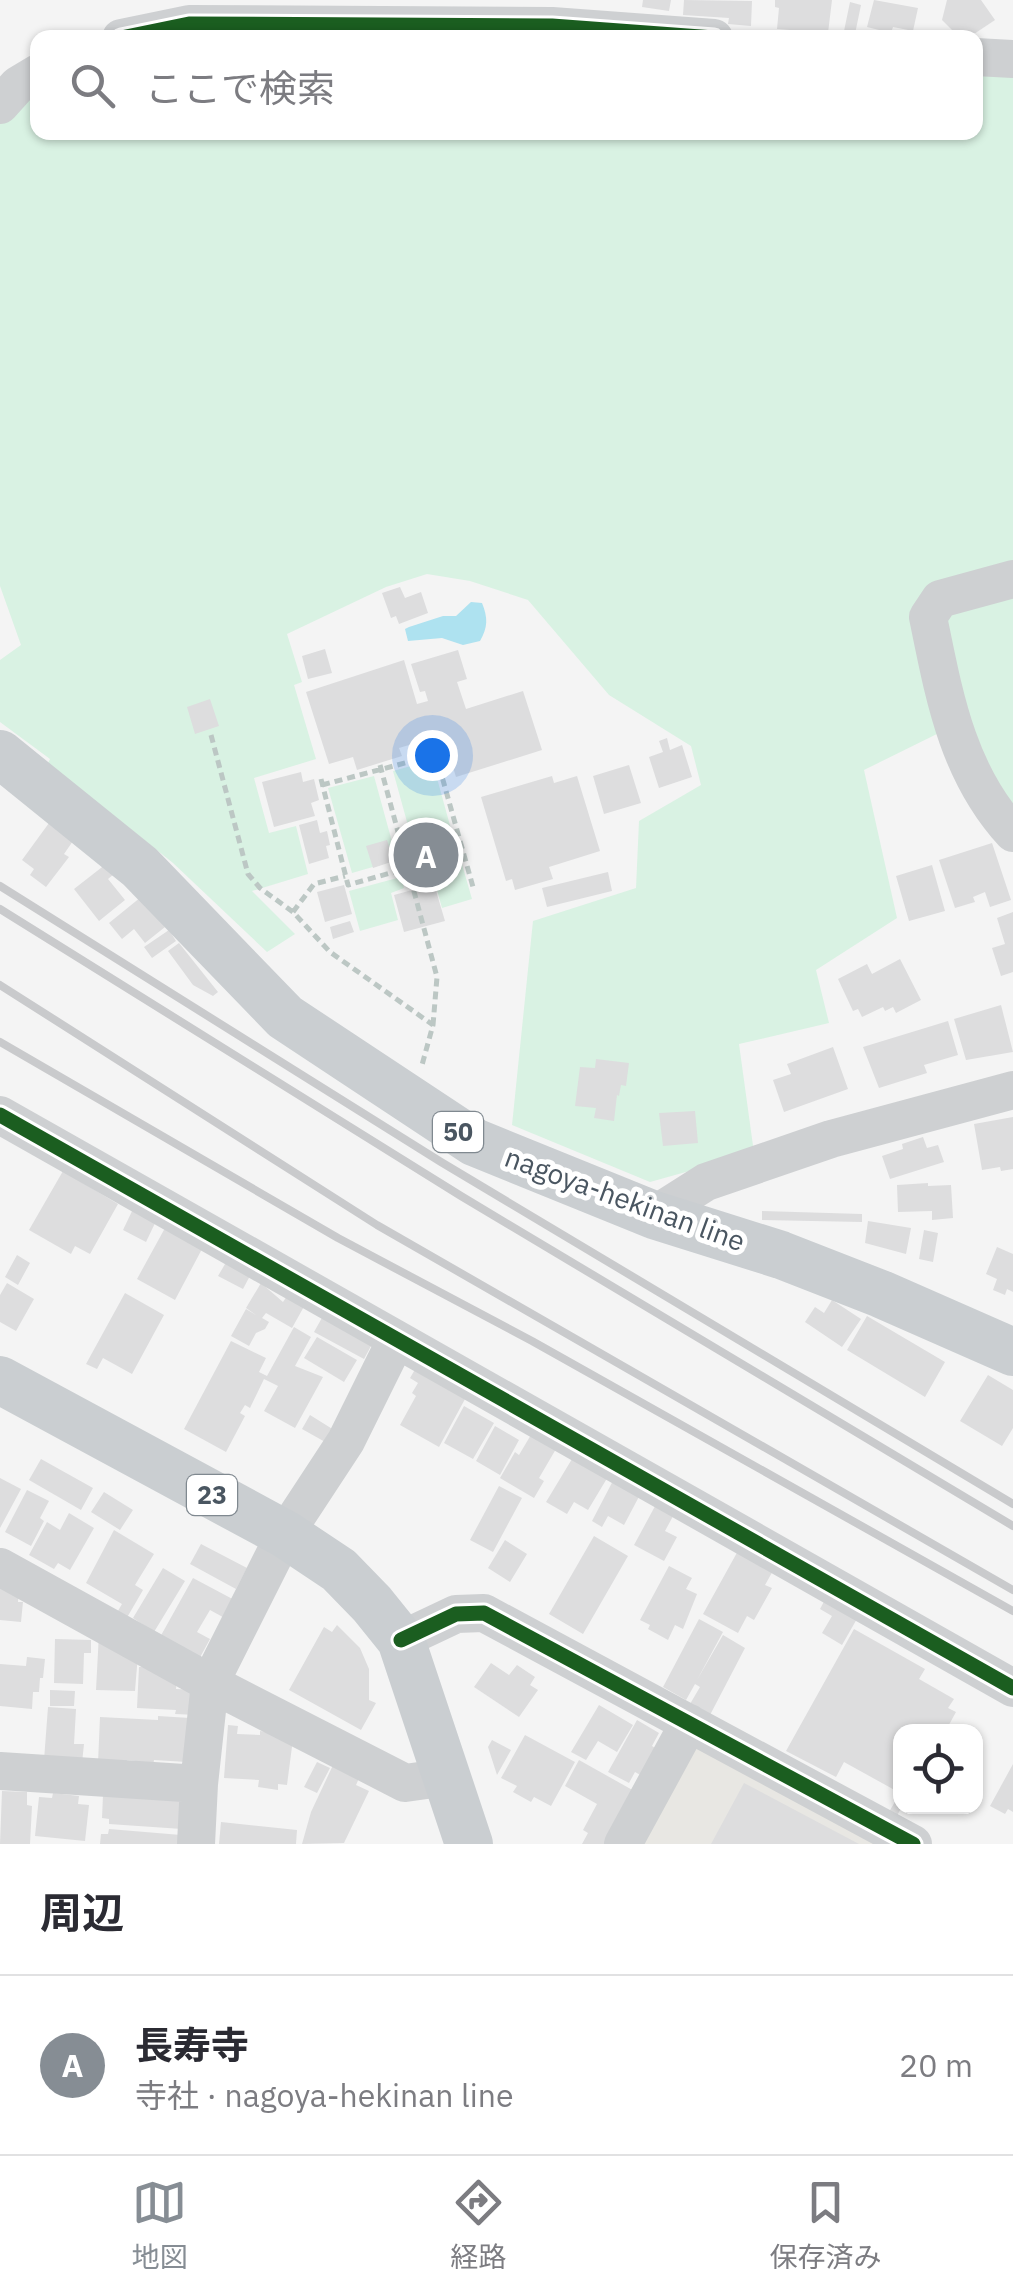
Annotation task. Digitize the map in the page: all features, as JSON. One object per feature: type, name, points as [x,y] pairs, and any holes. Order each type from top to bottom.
[{"type":"main road","name":"nagoya-hekinan line","points":[[0,754],[140,867],[285,1016],[474,1142],[654,1214],[797,1261],[1013,1352]]},
{"type":"main road","name":"23","points":[[0,1380],[285,1534],[339,1570],[401,1640],[469,1844]]},
{"type":"street","points":[[160,30],[190,24],[405,12],[606,30]]},
{"type":"street","points":[[983,57],[1013,59]]},
{"type":"street","points":[[0,105],[30,78]]},
{"type":"street","points":[[1010,827],[971,775],[956,739],[928,617],[940,599],[1013,579]]},
{"type":"street","points":[[654,1214],[706,1182],[831,1139],[1013,1090]]},
{"type":"street","points":[[0,1115],[1013,1688]]},
{"type":"street","points":[[196,1844],[210,1682],[285,1534],[346,1441],[396,1340]]},
{"type":"street","points":[[0,1567],[406,1783],[448,1777]]},
{"type":"street","points":[[401,1640],[456,1614],[484,1613],[912,1844]]},
{"type":"street","points":[[623,1844],[689,1724]]},
{"type":"street","points":[[0,1770],[199,1784]]},
{"type":"path","points":[[210,735],[248,874],[293,912],[330,952],[432,1025]]},
{"type":"path","points":[[432,741],[472,886]]},
{"type":"path","points":[[435,754],[321,782],[345,876],[348,885],[464,856]]},
{"type":"path","points":[[380,768],[436,977],[432,1025],[418,1078],[406,1098]]},
{"type":"path","points":[[293,912],[314,884],[345,876]]},
{"type":"shaded area","points":[[697,1746],[880,1844],[633,1844]]},
{"type":"green space","points":[[983,69],[1013,71],[1013,570],[933,592],[943,731],[864,770],[897,918],[816,970],[829,1023],[739,1044],[754,1153],[650,1182],[512,1125],[533,921],[636,888],[639,821],[701,785],[691,746],[609,695],[528,600],[470,581],[427,574],[386,587],[287,634],[302,682],[294,685],[316,759],[254,778],[269,833],[296,826],[308,874],[252,891],[295,934],[267,952],[173,863],[0,722],[0,660],[21,645],[0,586],[0,121],[30,92],[30,140],[983,140]]},
{"type":"green space","points":[[1013,587],[1013,814],[971,761],[945,606]]},
{"type":"green space","points":[[432,760],[457,851],[418,862],[393,771]]},
{"type":"green space","points":[[374,776],[397,860],[352,873],[328,788]]},
{"type":"green space","points":[[461,861],[472,899],[442,908],[435,883],[424,885],[421,872]]},
{"type":"green space","points":[[401,877],[404,888],[391,893],[398,920],[360,931],[349,891]]},
{"type":"water","points":[[471,602],[482,603],[485,613],[486,627],[480,641],[463,645],[442,638],[408,641],[405,629],[443,616],[456,616]]},
{"type":"building","points":[[643,0],[671,0],[669,11],[642,7]]},
{"type":"building","points":[[684,0],[752,1],[751,26],[728,24],[729,18],[683,15]]},
{"type":"building","points":[[775,0],[832,0],[828,30],[777,29],[779,8],[775,7]]},
{"type":"building","points":[[874,0],[918,8],[913,30],[867,27]]},
{"type":"building","points":[[947,0],[981,0],[995,20],[980,30],[952,30],[942,20]]},
{"type":"building","points":[[850,2],[861,5],[856,30],[844,30]]},
{"type":"building","points":[[400,587],[405,598],[421,592],[428,613],[399,624],[396,616],[391,618],[382,593]]},
{"type":"building","points":[[325,649],[332,673],[308,679],[302,656]]},
{"type":"building","points":[[458,650],[467,679],[457,682],[466,709],[523,691],[542,750],[456,777],[443,735],[399,748],[402,756],[357,770],[353,757],[329,764],[306,692],[404,660],[417,704],[428,701],[425,691],[420,692],[411,664]]},
{"type":"building","points":[[210,699],[219,726],[195,734],[187,707]]},
{"type":"building","points":[[667,738],[670,750],[682,745],[692,777],[659,788],[649,757],[663,752],[659,741]]},
{"type":"building","points":[[629,765],[641,803],[604,814],[593,776]]},
{"type":"building","points":[[301,772],[303,782],[314,779],[319,800],[311,803],[315,816],[274,827],[262,782]]},
{"type":"building","points":[[552,776],[554,783],[577,776],[600,851],[549,867],[553,879],[515,890],[512,879],[506,881],[481,797]]},
{"type":"building","points":[[317,820],[320,833],[327,831],[329,858],[309,864],[299,825]]},
{"type":"building","points":[[49,823],[73,841],[64,854],[69,857],[46,887],[30,875],[34,869],[22,860]]},
{"type":"building","points":[[387,840],[394,861],[373,868],[366,846]]},
{"type":"building","points":[[992,843],[1011,900],[990,907],[985,892],[973,897],[975,902],[955,908],[939,860]]},
{"type":"building","points":[[106,864],[114,874],[108,879],[125,900],[99,921],[74,889]]},
{"type":"building","points":[[932,865],[945,911],[909,921],[896,876]]},
{"type":"building","points":[[608,872],[612,891],[547,907],[542,888]]},
{"type":"building","points":[[434,884],[445,921],[404,932],[394,895]]},
{"type":"building","points":[[344,885],[352,914],[325,922],[317,892]]},
{"type":"building","points":[[141,897],[165,927],[145,943],[134,929],[122,939],[109,923]]},
{"type":"building","points":[[1013,912],[1013,972],[1001,976],[992,948],[1005,944],[997,918]]},
{"type":"building","points":[[350,921],[354,932],[333,939],[330,927]]},
{"type":"building","points":[[169,930],[176,941],[152,958],[144,947]]},
{"type":"building","points":[[179,943],[218,992],[213,996],[193,985],[168,951]]},
{"type":"building","points":[[900,959],[921,1000],[896,1013],[893,1007],[885,1011],[883,1007],[862,1017],[858,1009],[853,1011],[838,979],[867,964],[872,974]]},
{"type":"building","points":[[1001,1005],[1013,1052],[966,1060],[954,1019]]},
{"type":"building","points":[[948,1021],[958,1055],[924,1065],[927,1073],[879,1088],[863,1047]]},
{"type":"building","points":[[833,1047],[848,1089],[784,1112],[773,1080],[791,1074],[787,1064]]},
{"type":"building","points":[[596,1059],[629,1063],[626,1086],[621,1085],[617,1095],[614,1121],[594,1118],[596,1108],[575,1106],[580,1067],[595,1068]]},
{"type":"building","points":[[695,1111],[698,1143],[663,1146],[659,1113]]},
{"type":"building","points":[[1013,1117],[1013,1169],[982,1170],[974,1124]]},
{"type":"building","points":[[923,1137],[927,1148],[938,1145],[944,1162],[890,1179],[882,1156]]},
{"type":"building","points":[[63,1171],[118,1204],[90,1254],[75,1246],[71,1254],[29,1230]]},
{"type":"building","points":[[897,1185],[951,1185],[953,1218],[932,1220],[932,1211],[898,1212]]},
{"type":"building","points":[[134,1207],[157,1219],[146,1242],[123,1230]]},
{"type":"building","points":[[762,1211],[862,1214],[862,1222],[762,1220]]},
{"type":"building","points":[[868,1221],[911,1228],[906,1254],[865,1243]]},
{"type":"building","points":[[165,1228],[202,1249],[175,1300],[137,1279]]},
{"type":"building","points":[[924,1230],[938,1233],[933,1262],[919,1259]]},
{"type":"building","points":[[997,1247],[1013,1254],[1013,1292],[1007,1289],[1005,1295],[993,1290],[997,1279],[986,1274]]},
{"type":"building","points":[[17,1255],[30,1263],[18,1285],[5,1277]]},
{"type":"building","points":[[228,1259],[252,1272],[243,1289],[218,1276]]},
{"type":"building","points":[[7,1283],[34,1299],[16,1331],[0,1322],[0,1295]]},
{"type":"building","points":[[261,1283],[283,1302],[289,1293],[306,1303],[292,1328],[266,1313],[262,1318],[269,1322],[249,1346],[231,1336],[246,1309],[256,1315],[246,1308]]},
{"type":"building","points":[[125,1293],[164,1315],[132,1374],[103,1358],[97,1369],[86,1364]]},
{"type":"building","points":[[832,1300],[861,1319],[842,1347],[805,1322],[815,1307],[824,1313]]},
{"type":"building","points":[[328,1307],[378,1333],[364,1359],[314,1332]]},
{"type":"building","points":[[867,1316],[945,1362],[925,1397],[847,1350]]},
{"type":"building","points":[[294,1327],[311,1337],[295,1366],[323,1377],[295,1428],[264,1411],[278,1386],[264,1379],[250,1408],[245,1405],[240,1413],[245,1416],[226,1452],[184,1429],[231,1341],[266,1358],[259,1372],[267,1376]]},
{"type":"building","points":[[317,1337],[357,1360],[344,1382],[304,1358]]},
{"type":"building","points":[[420,1361],[471,1388],[439,1447],[400,1425],[416,1396],[412,1393],[418,1383],[410,1378]]},
{"type":"building","points":[[988,1375],[1013,1390],[1013,1428],[1002,1446],[960,1421]]},
{"type":"building","points":[[464,1406],[494,1423],[473,1459],[444,1443]]},
{"type":"building","points":[[310,1415],[334,1430],[327,1443],[302,1429]]},
{"type":"building","points":[[538,1423],[563,1437],[539,1478],[544,1481],[534,1498],[500,1478]]},
{"type":"building","points":[[495,1426],[519,1440],[500,1475],[476,1461]]},
{"type":"building","points":[[575,1454],[612,1470],[588,1510],[574,1502],[567,1514],[546,1502]]},
{"type":"building","points":[[41,1459],[93,1488],[81,1510],[29,1480]]},
{"type":"building","points":[[616,1475],[643,1489],[624,1525],[608,1516],[602,1527],[592,1521]]},
{"type":"building","points":[[0,1478],[21,1489],[0,1528]]},
{"type":"building","points":[[499,1486],[522,1498],[493,1552],[470,1540]]},
{"type":"building","points":[[27,1490],[49,1501],[31,1546],[5,1532]]},
{"type":"building","points":[[104,1492],[133,1510],[120,1530],[91,1512]]},
{"type":"building","points":[[660,1497],[678,1507],[665,1531],[677,1537],[664,1561],[634,1545]]},
{"type":"building","points":[[69,1513],[94,1528],[70,1570],[58,1563],[54,1569],[29,1555],[47,1522],[60,1530]]},
{"type":"building","points":[[114,1530],[154,1554],[135,1585],[143,1590],[125,1621],[115,1616],[122,1604],[86,1583]]},
{"type":"building","points":[[594,1536],[628,1556],[583,1634],[549,1614]]},
{"type":"building","points":[[505,1540],[527,1554],[510,1582],[488,1568]]},
{"type":"building","points":[[201,1544],[247,1568],[236,1589],[190,1564]]},
{"type":"building","points":[[739,1549],[774,1569],[765,1585],[772,1588],[754,1620],[747,1616],[738,1633],[703,1614]]},
{"type":"building","points":[[669,1566],[692,1578],[686,1589],[697,1594],[683,1629],[675,1625],[668,1640],[640,1620]]},
{"type":"building","points":[[163,1568],[185,1581],[154,1632],[133,1618]]},
{"type":"building","points":[[193,1578],[240,1603],[230,1621],[210,1610],[197,1632],[210,1639],[198,1661],[159,1639]]},
{"type":"building","points":[[0,1586],[19,1587],[18,1602],[23,1602],[21,1622],[0,1620]]},
{"type":"building","points":[[829,1592],[862,1610],[842,1645],[822,1633],[832,1616],[820,1609]]},
{"type":"building","points":[[699,1619],[723,1632],[697,1680],[723,1635],[745,1648],[710,1715],[690,1704],[700,1687],[695,1684],[686,1700],[663,1687]]},
{"type":"building","points":[[337,1625],[360,1648],[369,1669],[369,1700],[376,1703],[361,1730],[289,1690],[324,1627],[332,1632]]},
{"type":"building","points":[[854,1629],[925,1669],[919,1679],[954,1699],[948,1708],[956,1712],[949,1724],[893,1724],[893,1789],[844,1762],[836,1777],[786,1751]]},
{"type":"building","points":[[99,1633],[138,1654],[135,1691],[96,1690]]},
{"type":"building","points":[[55,1639],[91,1640],[91,1653],[84,1653],[83,1684],[54,1683]]},
{"type":"building","points":[[27,1657],[45,1659],[39,1692],[33,1692],[32,1709],[0,1706],[0,1664],[26,1666]]},
{"type":"building","points":[[491,1663],[509,1675],[517,1665],[535,1677],[530,1685],[538,1690],[519,1717],[474,1687]]},
{"type":"building","points":[[139,1667],[162,1667],[177,1676],[176,1689],[198,1690],[197,1715],[137,1708]]},
{"type":"building","points":[[50,1690],[75,1691],[74,1706],[50,1706]]},
{"type":"building","points":[[599,1705],[633,1725],[617,1752],[598,1741],[586,1760],[571,1752]]},
{"type":"building","points":[[48,1707],[76,1709],[74,1744],[84,1744],[82,1763],[44,1760]]},
{"type":"building","points":[[158,1716],[190,1718],[187,1762],[154,1760],[153,1766],[127,1760],[126,1765],[98,1763],[100,1717],[158,1720]]},
{"type":"building","points":[[637,1720],[659,1733],[652,1746],[657,1749],[642,1776],[635,1772],[629,1783],[608,1772]]},
{"type":"building","points":[[228,1725],[238,1726],[237,1734],[260,1735],[260,1731],[293,1739],[287,1785],[278,1784],[278,1790],[258,1787],[259,1780],[224,1778]]},
{"type":"building","points":[[525,1735],[575,1762],[551,1806],[534,1797],[531,1802],[513,1792],[517,1786],[501,1778]]},
{"type":"building","points":[[492,1740],[511,1750],[497,1775],[488,1747]]},
{"type":"building","points":[[579,1760],[636,1792],[607,1844],[582,1844],[588,1833],[583,1830],[597,1804],[565,1786]]},
{"type":"building","points":[[317,1762],[330,1768],[317,1793],[304,1787]]},
{"type":"building","points":[[334,1763],[360,1776],[356,1785],[369,1791],[344,1843],[302,1844],[311,1812]]},
{"type":"building","points":[[1013,1764],[1013,1812],[1008,1809],[1005,1814],[990,1806]]},
{"type":"building","points":[[744,1783],[859,1844],[711,1844]]},
{"type":"building","points":[[2,1791],[27,1792],[27,1805],[32,1806],[30,1844],[0,1844]]},
{"type":"building","points":[[53,1793],[79,1796],[78,1804],[89,1805],[85,1841],[35,1836],[39,1797],[52,1798]]},
{"type":"building","points":[[103,1795],[184,1799],[182,1829],[109,1824],[109,1819],[102,1818]]},
{"type":"building","points":[[221,1822],[297,1830],[296,1844],[219,1844]]},
{"type":"building","points":[[109,1829],[181,1835],[181,1844],[100,1844],[101,1834],[108,1834]]},
{"type":"railway","points":[[0,886],[441,1162],[1013,1504]]},
{"type":"railway","points":[[0,909],[461,1196],[1013,1526]]},
{"type":"railway","points":[[0,985],[377,1225],[1013,1590]]},
{"type":"railway","points":[[0,1042],[338,1238],[532,1341],[1013,1611]]},
{"type":"cycle path","points":[[160,30],[189,24],[552,26],[606,30]]},
{"type":"cycle path","points":[[0,1115],[1013,1688]]},
{"type":"cycle path","points":[[401,1640],[456,1614],[484,1613],[913,1844]]},
{"type":"place","name":"長寿寺","points":[[426,855]]}]
